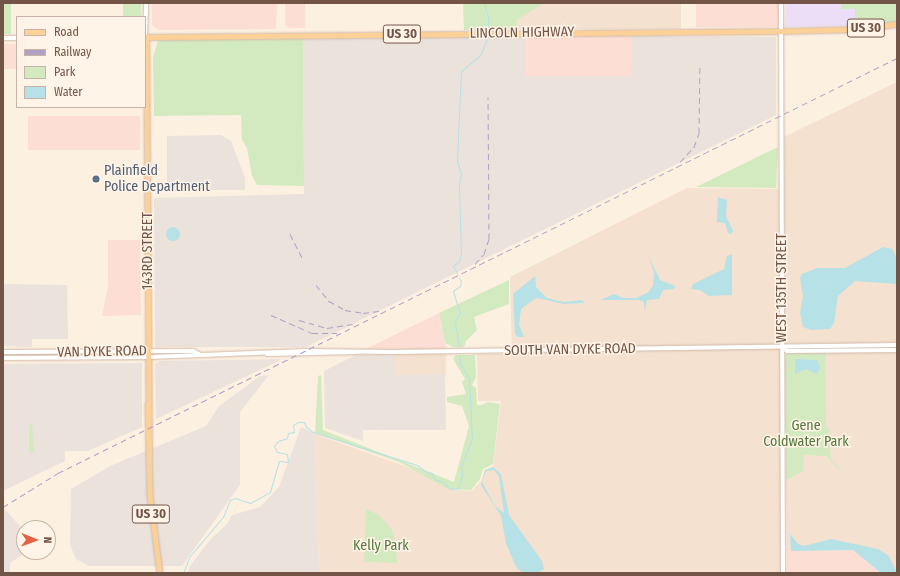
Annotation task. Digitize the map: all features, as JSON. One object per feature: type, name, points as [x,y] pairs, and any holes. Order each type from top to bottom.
[{"type":"main road","name":"LINCOLN HIGHWAY","points":[[146,37],[781,31],[860,29],[897,24]]},
{"type":"main road","name":"143RD STREET","points":[[146,37],[149,454],[151,514],[160,573]]},
{"type":"street","name":"143RD STREET","points":[[146,3],[146,37]]},
{"type":"street","name":"WEST 135TH STREET","points":[[781,3],[783,573]]},
{"type":"street","points":[[3,38],[16,38]]},
{"type":"street","name":"SOUTH VAN DYKE ROAD","points":[[357,352],[783,348],[897,345]]},
{"type":"street","name":"SOUTH VAN DYKE ROAD","points":[[783,348],[787,351],[897,350]]},
{"type":"street","name":"VAN DYKE ROAD","points":[[3,352],[149,354],[357,352]]},
{"type":"street","name":"VAN DYKE ROAD","points":[[3,358],[149,354]]},
{"type":"shaded area","points":[[152,3],[277,3],[276,29],[158,30],[152,25]]},
{"type":"shaded area","points":[[285,3],[305,3],[305,28],[289,28],[285,25]]},
{"type":"shaded area","points":[[517,3],[681,3],[681,29],[517,29]]},
{"type":"shaded area","points":[[696,3],[779,3],[779,27],[696,27]]},
{"type":"shaded area","points":[[786,3],[841,3],[841,9],[855,9],[855,26],[785,27]]},
{"type":"shaded area","points":[[568,34],[632,36],[632,76],[526,76],[526,35]]},
{"type":"shaded area","points":[[446,35],[526,35],[526,76],[631,76],[632,36],[776,37],[776,115],[306,347],[155,347],[154,198],[304,194],[303,39]]},
{"type":"shaded area","points":[[3,44],[16,44],[16,69],[3,69]]},
{"type":"shaded area","points":[[897,82],[897,343],[785,344],[784,137]]},
{"type":"shaded area","points":[[28,116],[140,116],[140,150],[28,150]]},
{"type":"shaded area","points":[[221,135],[231,141],[245,178],[245,190],[167,190],[167,136]]},
{"type":"shaded area","points":[[687,188],[780,189],[781,573],[319,573],[315,434],[426,475],[448,489],[472,491],[481,481],[485,470],[493,467],[501,401],[478,401],[477,354],[512,354],[510,277]]},
{"type":"shaded area","points":[[108,240],[140,240],[141,315],[102,316],[108,286]]},
{"type":"shaded area","points":[[3,284],[67,285],[68,339],[32,339],[32,347],[3,346]]},
{"type":"shaded area","points":[[439,313],[446,349],[366,349]]},
{"type":"shaded area","points":[[897,352],[897,573],[881,573],[853,550],[787,551],[785,354]]},
{"type":"shaded area","points":[[394,354],[446,354],[446,375],[394,375]]},
{"type":"shaded area","points":[[394,354],[395,375],[445,374],[446,430],[363,430],[363,441],[325,428],[324,371],[356,355]]},
{"type":"shaded area","points":[[281,359],[156,419],[155,364],[160,361]]},
{"type":"shaded area","points":[[142,363],[142,427],[88,451],[65,451],[65,461],[3,491],[3,364]]},
{"type":"shaded area","points":[[269,375],[240,412],[240,485],[182,566],[89,566],[76,559],[70,545],[71,489],[110,466],[206,426],[219,406],[260,376]]},
{"type":"shaded area","points":[[301,427],[315,434],[319,573],[188,573],[190,566],[210,540],[228,523],[232,515],[260,507],[279,487]]},
{"type":"shaded area","points":[[5,509],[16,522],[16,559],[10,563],[10,573],[3,573],[3,511]]},
{"type":"shaded area","points":[[853,550],[881,573],[787,573],[787,551]]},
{"type":"green space","points":[[3,3],[11,3],[11,34],[3,34]]},
{"type":"green space","points":[[123,3],[141,3],[141,16],[123,16]]},
{"type":"green space","points":[[463,3],[544,3],[517,20],[517,29],[464,30]]},
{"type":"green space","points":[[841,3],[897,3],[897,22],[855,26],[855,9],[841,9]]},
{"type":"green space","points":[[303,39],[304,186],[257,185],[252,176],[247,148],[242,140],[241,115],[154,116],[153,57],[158,40]]},
{"type":"green space","points":[[778,147],[776,188],[696,187]]},
{"type":"green space","points":[[509,280],[509,304],[474,317],[477,330],[466,341],[464,347],[453,347],[445,343],[439,313]]},
{"type":"green space","name":"Gene Coldwater Park","points":[[788,352],[825,352],[826,428],[829,428],[831,459],[840,468],[838,469],[827,456],[804,455],[803,471],[786,480],[785,356]]},
{"type":"green space","points":[[76,353],[91,355],[33,356],[36,355]]},
{"type":"green space","points":[[456,355],[475,355],[476,377],[472,385],[476,388],[477,405],[482,405],[487,402],[500,404],[493,464],[483,469],[480,479],[471,490],[448,489],[399,462],[315,433],[318,376],[321,375],[323,430],[454,482],[469,426],[462,406],[447,402],[447,397],[466,394],[462,382],[465,379],[453,359]]},
{"type":"green space","points":[[32,422],[34,451],[32,454],[29,452],[29,427]]},
{"type":"green space","name":"Kelly Park","points":[[366,509],[379,515],[391,528],[396,543],[397,563],[364,562]]},
{"type":"water","points":[[718,197],[727,200],[726,216],[733,231],[731,234],[728,233],[725,223],[717,222]]},
{"type":"water","points":[[170,227],[176,227],[180,231],[180,237],[176,241],[170,241],[166,237],[166,231]]},
{"type":"water","points":[[883,247],[892,249],[897,258],[897,284],[855,281],[838,296],[834,323],[830,329],[811,330],[803,327],[800,313],[803,296],[800,278],[802,274],[818,268],[845,268]]},
{"type":"water","points":[[732,254],[732,295],[709,296],[700,290],[691,289],[693,284],[724,269],[727,256]]},
{"type":"water","points":[[648,255],[660,280],[675,286],[674,289],[663,290],[659,299],[647,300],[645,312],[644,302],[640,300],[601,300],[614,294],[623,298],[636,298],[649,292],[653,285],[654,272]]},
{"type":"water","points":[[535,276],[536,287],[547,298],[564,302],[581,300],[585,303],[564,304],[537,298],[533,300],[521,309],[519,325],[524,337],[518,337],[515,334],[513,294]]},
{"type":"water","points":[[795,359],[817,360],[820,368],[817,374],[806,369],[795,374]]},
{"type":"water","points":[[493,467],[501,474],[509,515],[542,561],[544,569],[538,573],[523,573],[516,567],[506,543],[501,516],[481,485],[485,470]],"holes":[[[494,470],[499,476],[504,513],[495,506],[482,482],[486,471]]]},
{"type":"water","points":[[790,534],[798,544],[804,546],[831,539],[878,549],[889,556],[897,573],[881,573],[853,550],[791,551]]},
{"type":"waterway","points":[[484,3],[488,16],[488,30]]},
{"type":"waterway","points":[[457,273],[453,266],[459,261],[461,254],[459,185],[461,174],[457,161],[461,71],[481,54],[488,36]]},
{"type":"waterway","points":[[459,278],[461,281],[460,286],[453,291],[460,313],[455,321],[459,347]]},
{"type":"waterway","points":[[183,573],[190,556],[223,517],[230,500],[235,498],[250,503],[270,492],[279,461],[288,462],[287,454],[277,452],[274,446],[278,441],[287,438],[288,433],[294,432],[293,425],[298,422],[304,422],[306,427],[313,432],[417,465],[425,471],[432,473],[434,479],[443,482],[450,489],[458,488],[462,476],[461,467],[472,439],[469,379],[460,363],[459,355]]},
{"type":"railway","points":[[3,507],[58,473],[897,58]]},
{"type":"railway","points":[[680,162],[694,147],[699,133],[700,64]]},
{"type":"railway","points":[[475,264],[484,254],[489,239],[488,97]]},
{"type":"railway","points":[[290,234],[302,258]]},
{"type":"railway","points":[[316,285],[329,301],[345,310],[363,313],[379,311]]},
{"type":"railway","points":[[271,315],[312,333],[337,333]]},
{"type":"railway","points":[[299,320],[327,328],[353,324]]},
{"type":"place","name":"Plainfield Police Department","points":[[96,179]]}]
